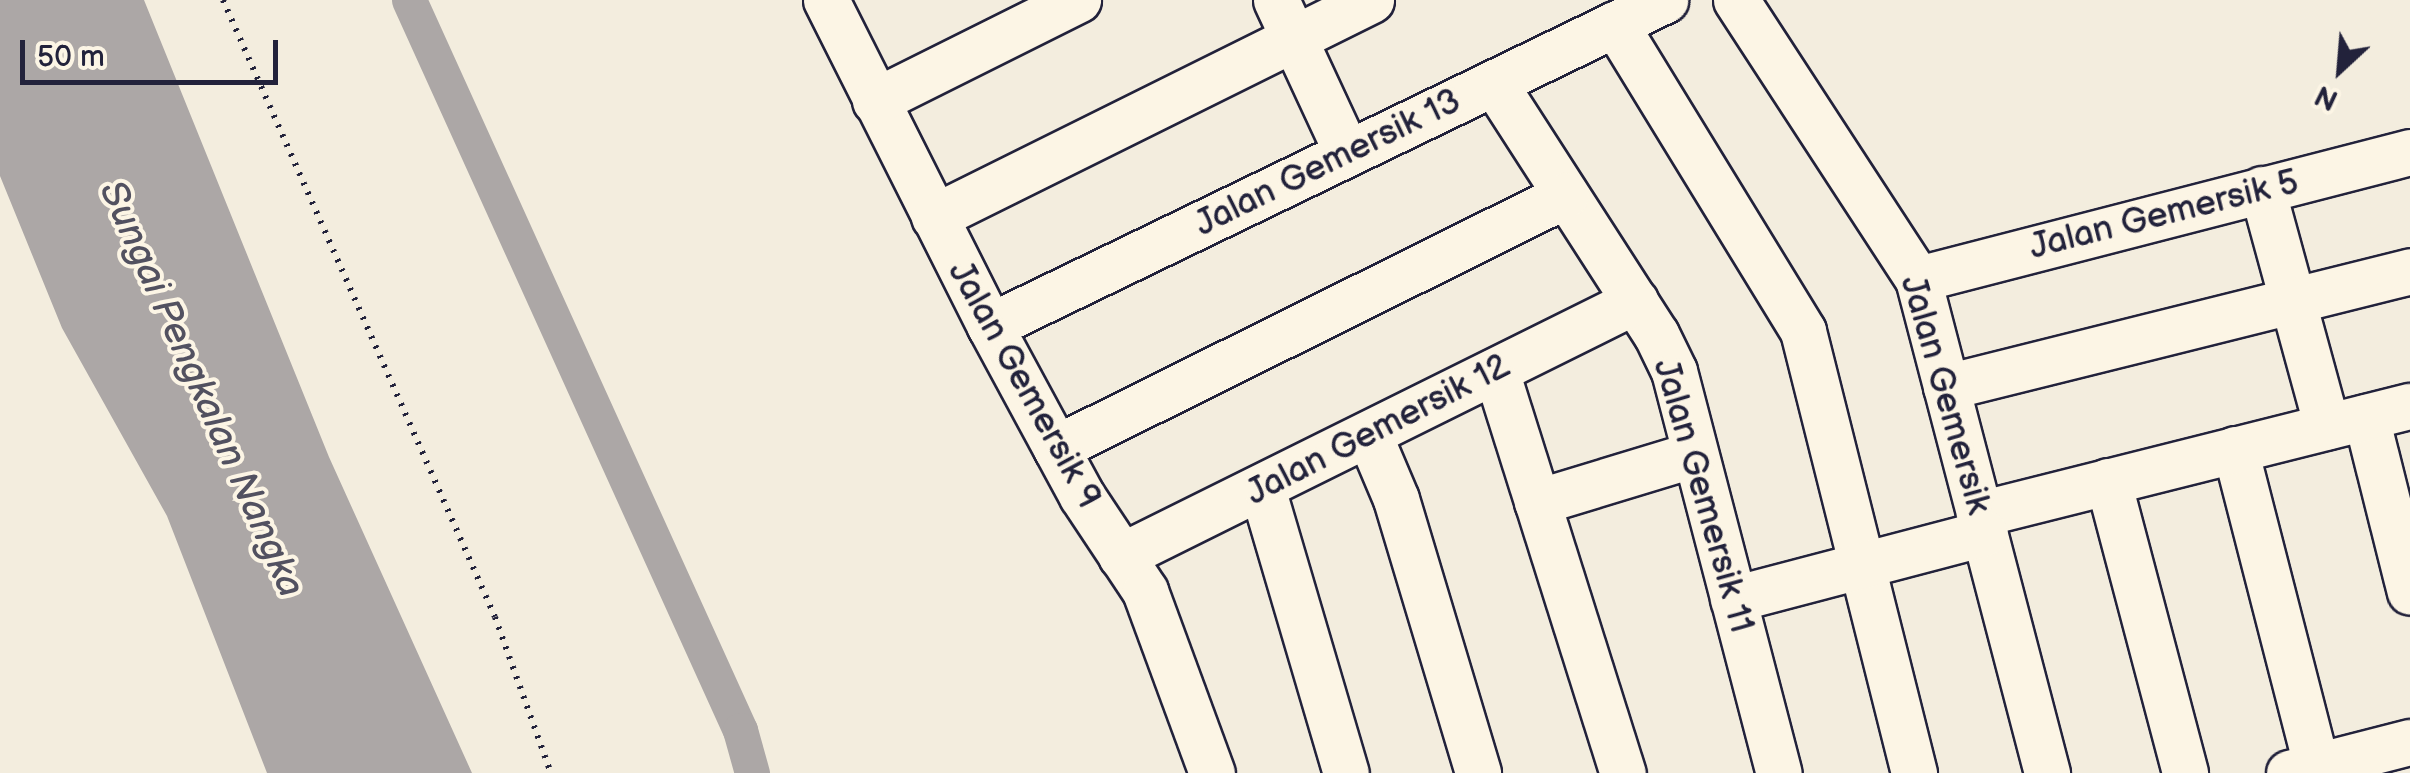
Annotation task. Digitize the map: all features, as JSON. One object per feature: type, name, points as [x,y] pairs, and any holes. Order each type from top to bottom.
[{"type":"street","name":"Jalan Gemersik 9","points":[[826,0],[990,326],[1056,448],[1152,607],[1212,773]]},
{"type":"street","points":[[875,100],[1078,0]]},
{"type":"street","points":[[934,217],[1285,19],[1371,0]]},
{"type":"street","name":"Jalan Gemersik 13","points":[[990,326],[1665,0]]},
{"type":"street","name":"Jalan Gemersik","points":[[1736,0],[1918,278],[2047,773]]},
{"type":"street","points":[[1285,19],[1347,154]]},
{"type":"street","points":[[1615,24],[1803,330],[1914,773]]},
{"type":"street","name":"Jalan Gemersik 11","points":[[1494,82],[1634,301],[1674,371],[1779,773]]},
{"type":"street","name":"Jalan Gemersik 5","points":[[1918,278],[2410,152]]},
{"type":"street","points":[[2262,190],[2292,301],[2346,422],[2410,592]]},
{"type":"street","points":[[1056,448],[1566,194]]},
{"type":"street","points":[[1946,387],[2410,271]]},
{"type":"street","name":"Jalan Gemersik 12","points":[[1121,556],[1634,301]]},
{"type":"street","points":[[1496,371],[1623,773]]},
{"type":"street","points":[[1734,599],[1864,565],[2108,482],[2410,406]]},
{"type":"street","points":[[1368,434],[1396,500],[1478,773]]},
{"type":"street","points":[[2235,449],[2307,770],[2410,742]]},
{"type":"street","points":[[1537,502],[1696,454]]},
{"type":"street","points":[[2108,482],[2185,773]]},
{"type":"street","points":[[1262,488],[1346,773]]},
{"type":"path","points":[[223,0],[495,617],[552,773]]},
{"type":"water","points":[[0,0],[144,0],[329,457],[472,773],[267,773],[167,516],[62,328],[0,176]]},
{"type":"waterway","name":"Sungai Pengkalan Nangka","points":[[409,0],[740,730],[752,773]]}]
